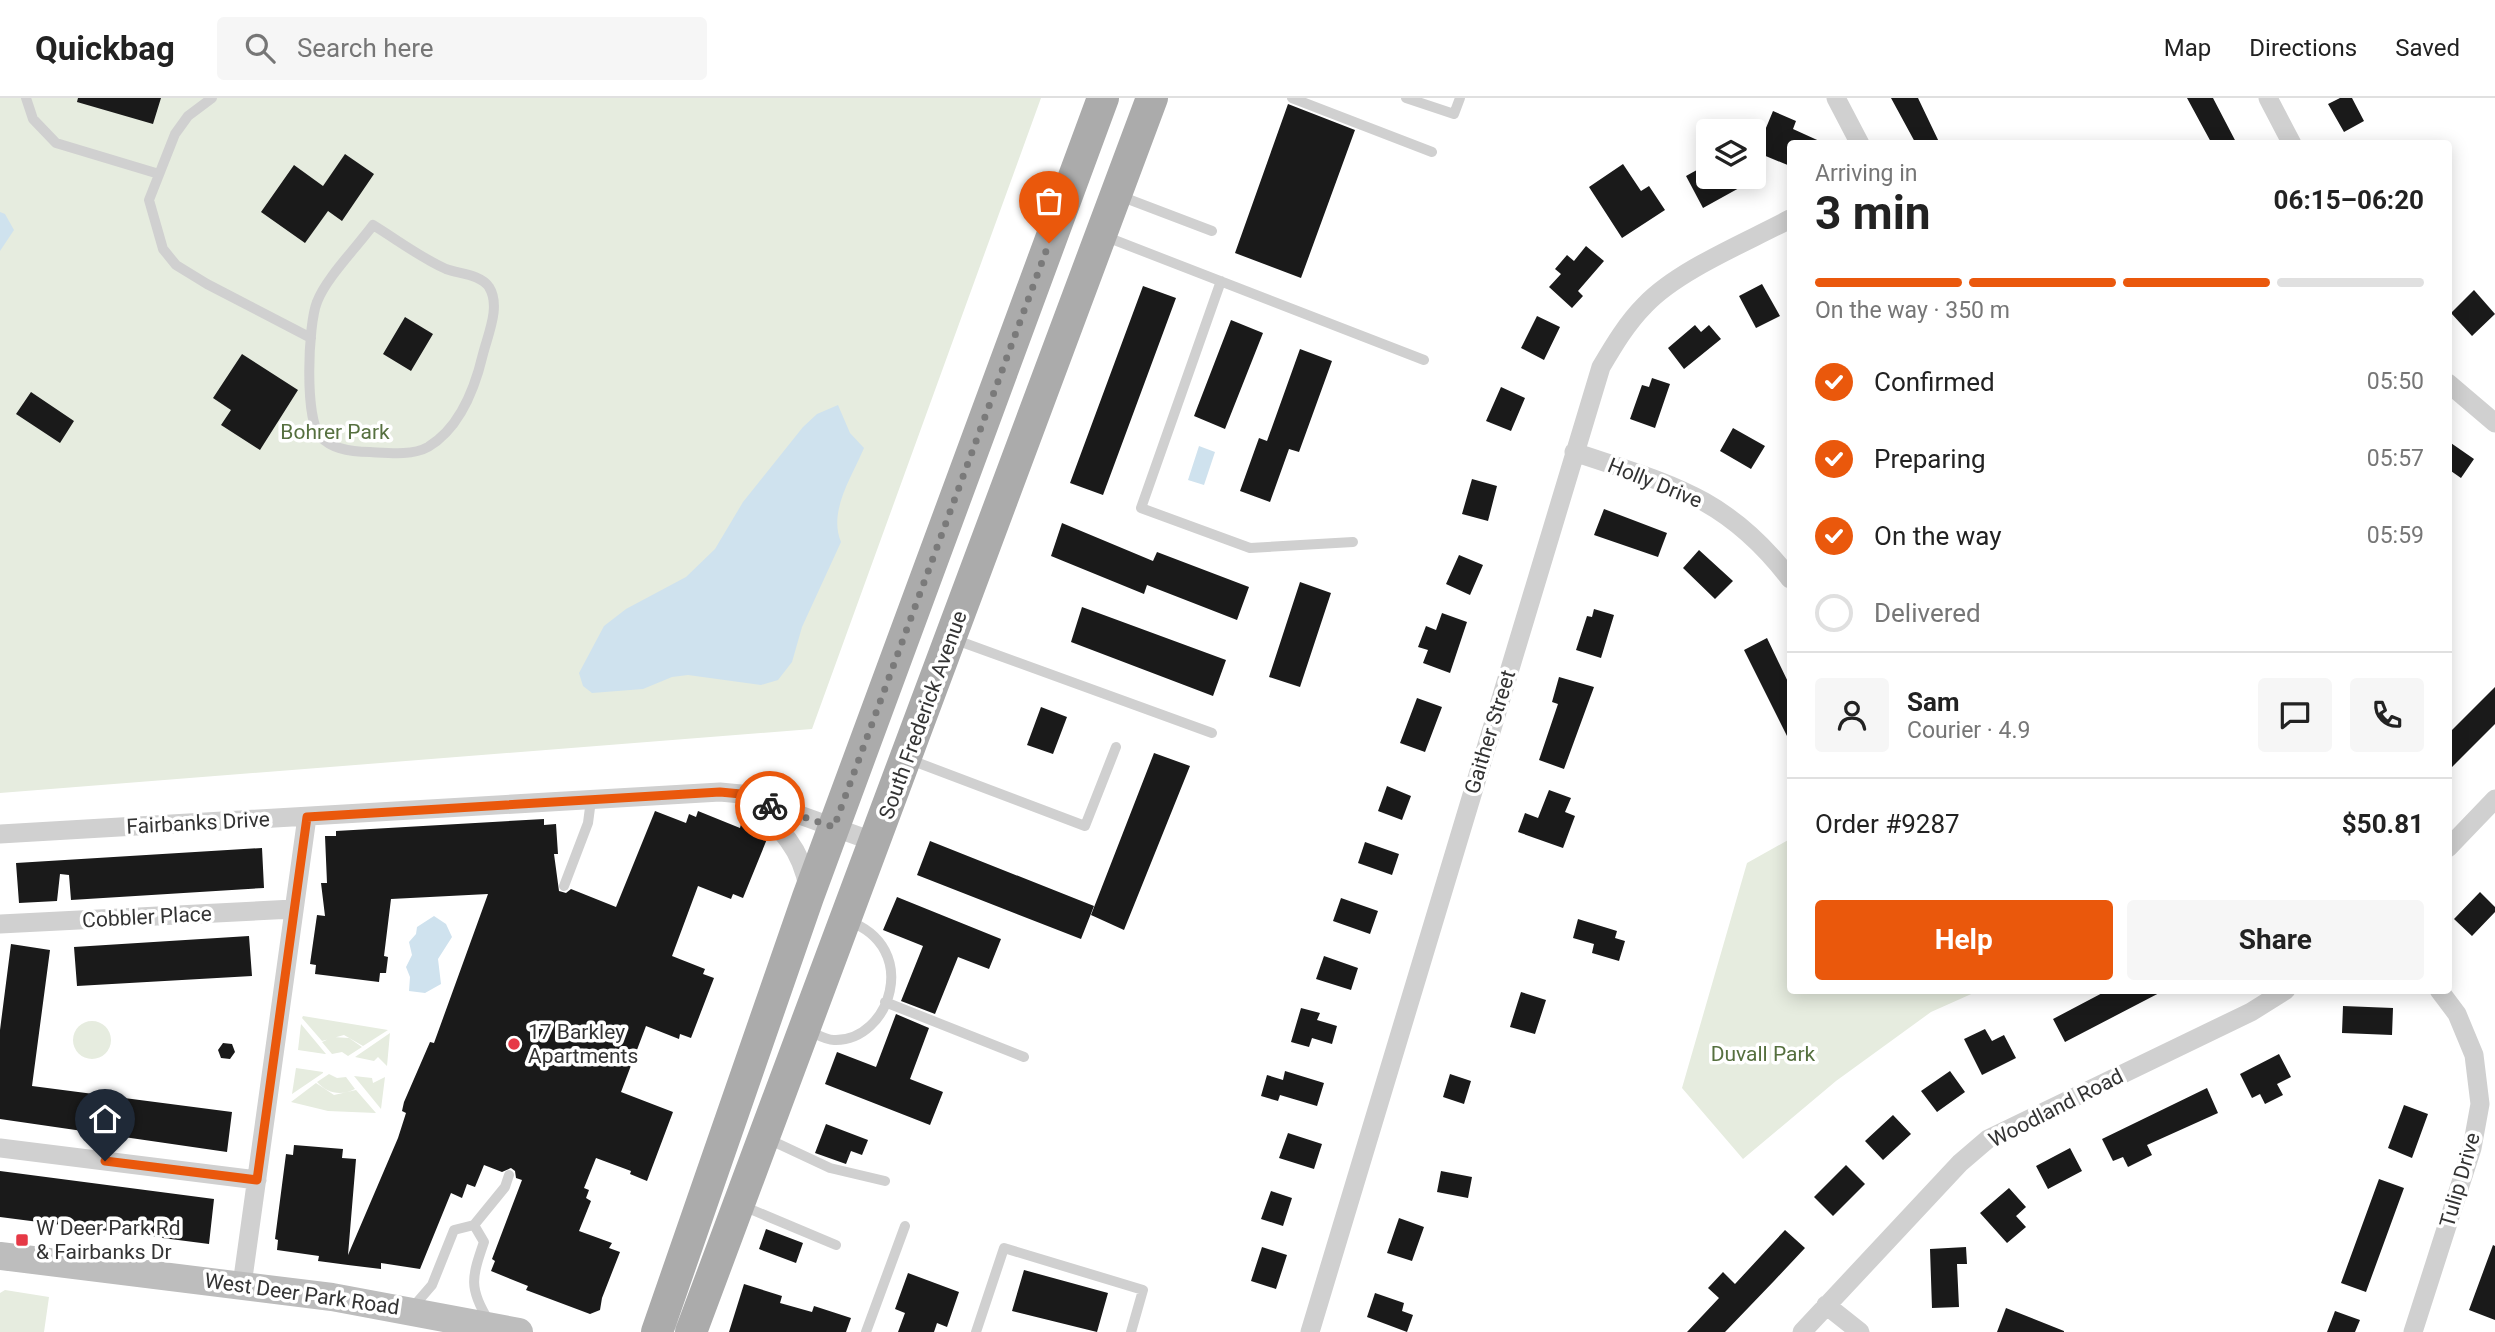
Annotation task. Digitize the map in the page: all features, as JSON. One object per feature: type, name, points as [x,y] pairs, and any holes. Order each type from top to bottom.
[{"type":"main road","name":"South Frederick Avenue","points":[[657,1332],[808,897],[1103,98]]},
{"type":"main road","name":"South Frederick Avenue","points":[[691,1332],[908,759],[1152,98]]},
{"type":"street","points":[[1836,98],[1858,140]]},
{"type":"street","points":[[2267,98],[2290,140]]},
{"type":"street","name":"Gaither Street","points":[[1310,1332],[1601,367],[1622,332],[1646,303],[1675,281],[1787,221]]},
{"type":"street","points":[[2452,386],[2495,423]]},
{"type":"street","name":"Holly Drive","points":[[1574,452],[1676,486],[1722,511],[1764,545],[1787,575]]},
{"type":"street","name":"Fairbanks Drive","points":[[0,834],[731,792],[875,842]]},
{"type":"street","points":[[731,792],[751,803],[790,839],[802,861],[808,897]]},
{"type":"street","points":[[2452,844],[2495,799]]},
{"type":"street","points":[[242,1285],[307,817]]},
{"type":"street","name":"Cobbler Place","points":[[0,924],[293,909]]},
{"type":"street","name":"Woodland Road","points":[[1802,1332],[1960,1163],[1987,1139],[2251,1012],[2280,994]]},
{"type":"street","name":"Tulip Drive","points":[[2413,1332],[2472,1148],[2480,1104],[2474,1055],[2457,1014],[2442,994]]},
{"type":"street","points":[[0,1148],[257,1180]]},
{"type":"street","name":"West Deer Park Road","points":[[0,1256],[242,1285],[410,1310],[446,1325],[505,1329]]},
{"type":"street","points":[[1826,1305],[1860,1332]]},
{"type":"lane","points":[[26,98],[33,118],[56,143],[159,174]]},
{"type":"lane","points":[[212,98],[188,116],[175,134],[149,200],[163,248],[176,265],[311,338]]},
{"type":"lane","points":[[1292,98],[1432,152]]},
{"type":"lane","points":[[1406,98],[1454,114],[1460,98]]},
{"type":"lane","points":[[1116,195],[1212,231]]},
{"type":"lane","points":[[373,225],[446,269],[488,285],[494,299],[480,370],[466,405],[448,430],[426,448],[401,453],[349,452],[321,438],[314,428],[311,338],[312,317],[318,299],[373,225]]},
{"type":"lane","points":[[1101,235],[1424,360]]},
{"type":"lane","points":[[1221,281],[1141,508],[1250,548],[1353,542]]},
{"type":"lane","points":[[952,638],[1212,733]]},
{"type":"lane","points":[[908,759],[1085,826],[1116,747]]},
{"type":"lane","points":[[564,887],[588,823],[591,800]]},
{"type":"lane","points":[[805,1030],[832,1040],[843,1039],[873,1022],[886,1002],[892,976],[889,955],[872,933],[846,921]]},
{"type":"lane","points":[[886,1002],[1024,1057]]},
{"type":"lane","points":[[764,1138],[830,1168],[885,1181]]},
{"type":"lane","points":[[410,1310],[432,1285],[454,1230],[474,1226],[505,1187],[509,1175]]},
{"type":"lane","points":[[739,1204],[836,1245]]},
{"type":"lane","points":[[474,1226],[484,1241],[474,1273],[474,1294],[505,1329]]},
{"type":"lane","points":[[866,1332],[905,1226]]},
{"type":"lane","points":[[976,1331],[1004,1248],[1143,1290],[1131,1332]]},
{"type":"green space","name":"Bohrer Park","points":[[0,98],[1041,98],[812,729],[0,793]]},
{"type":"green space","name":"Duvall Park","points":[[1787,841],[1787,994],[1971,994],[1931,1012],[1836,1081],[1743,1159],[1682,1088],[1747,863]]},
{"type":"green space","points":[[303,1016],[388,1030],[363,1046],[344,1035],[322,1041]]},
{"type":"green space","points":[[92,1021],[106,1026],[111,1040],[106,1054],[92,1059],[78,1054],[73,1040],[78,1026]]},
{"type":"green space","points":[[301,1024],[326,1054],[298,1050]]},
{"type":"green space","points":[[390,1033],[387,1066],[378,1057],[374,1061],[355,1057]]},
{"type":"green space","points":[[333,1037],[349,1038],[362,1047],[348,1056],[342,1052],[332,1054],[322,1042]]},
{"type":"green space","points":[[296,1068],[323,1072],[323,1073],[292,1094]]},
{"type":"green space","points":[[329,1074],[337,1078],[346,1077],[355,1089],[340,1093],[326,1089],[317,1082]]},
{"type":"green space","points":[[354,1076],[372,1078],[373,1083],[385,1077],[381,1109]]},
{"type":"green space","points":[[316,1083],[334,1095],[356,1090],[376,1113],[328,1111],[291,1102]]},
{"type":"green space","points":[[5,1290],[49,1297],[44,1332],[0,1332],[0,1293]]},
{"type":"water","points":[[0,212],[5,214],[14,230],[0,251]]},
{"type":"water","points":[[838,405],[850,433],[864,448],[839,506],[837,518],[841,542],[802,627],[792,662],[778,680],[761,685],[688,675],[672,677],[643,689],[592,693],[583,686],[579,673],[604,626],[626,609],[686,577],[715,549],[743,502],[803,427],[817,414]]},
{"type":"water","points":[[1199,446],[1215,452],[1204,485],[1188,480]]},
{"type":"water","points":[[434,916],[446,924],[452,937],[438,959],[441,984],[425,993],[409,991],[410,977],[406,967],[412,955],[409,942],[416,934],[417,927]]},
{"type":"building","points":[[78,98],[161,98],[153,124],[77,102]]},
{"type":"building","points":[[1891,98],[1918,98],[1938,140],[1914,140]]},
{"type":"building","points":[[2187,98],[2213,98],[2235,140],[2210,140]]},
{"type":"building","points":[[2340,98],[2352,98],[2364,121],[2344,132],[2328,104]]},
{"type":"building","points":[[1288,104],[1355,130],[1301,278],[1235,253]]},
{"type":"building","points":[[1773,111],[1796,121],[1793,129],[1817,140],[1787,140],[1787,165],[1766,156],[1766,128]]},
{"type":"building","points":[[345,154],[374,174],[342,221],[328,211],[305,243],[261,212],[294,165],[323,186]]},
{"type":"building","points":[[1623,164],[1641,191],[1649,186],[1665,210],[1622,238],[1589,187]]},
{"type":"building","points":[[1696,170],[1696,189],[1737,189],[1703,208],[1686,176]]},
{"type":"building","points":[[1586,246],[1604,261],[1578,291],[1583,296],[1572,308],[1549,287],[1561,274],[1555,269],[1567,255],[1574,261]]},
{"type":"building","points":[[1762,284],[1780,316],[1756,328],[1739,296]]},
{"type":"building","points":[[1143,286],[1176,298],[1103,495],[1070,483]]},
{"type":"building","points":[[2474,290],[2495,314],[2472,336],[2452,312]]},
{"type":"building","points":[[1537,316],[1560,327],[1544,360],[1521,348]]},
{"type":"building","points":[[405,317],[433,334],[411,371],[383,354]]},
{"type":"building","points":[[1231,320],[1263,333],[1225,429],[1194,416]]},
{"type":"building","points":[[1695,325],[1701,332],[1709,325],[1721,339],[1684,369],[1668,348]]},
{"type":"building","points":[[1300,349],[1332,361],[1299,452],[1289,449],[1270,502],[1240,491],[1259,438],[1267,441]]},
{"type":"building","points":[[242,354],[298,390],[260,450],[221,425],[231,410],[213,398]]},
{"type":"building","points":[[1652,378],[1670,384],[1655,428],[1630,419],[1642,385],[1649,387]]},
{"type":"building","points":[[1501,387],[1525,398],[1511,431],[1486,421]]},
{"type":"building","points":[[31,392],[74,421],[60,443],[16,414]]},
{"type":"building","points":[[1733,428],[1765,446],[1751,469],[1720,451]]},
{"type":"building","points":[[2452,444],[2474,459],[2461,478],[2452,472]]},
{"type":"building","points":[[1472,479],[1497,486],[1488,521],[1462,514]]},
{"type":"building","points":[[1604,509],[1667,533],[1658,557],[1594,535]]},
{"type":"building","points":[[1062,523],[1153,561],[1157,552],[1249,587],[1237,620],[1147,585],[1144,594],[1051,556]]},
{"type":"building","points":[[1699,550],[1733,581],[1715,599],[1683,568]]},
{"type":"building","points":[[1459,555],[1483,565],[1470,595],[1446,584]]},
{"type":"building","points":[[1300,582],[1331,593],[1300,687],[1269,677]]},
{"type":"building","points":[[1082,607],[1226,660],[1213,696],[1071,642]]},
{"type":"building","points":[[1594,609],[1614,615],[1601,658],[1576,650],[1587,616],[1592,617]]},
{"type":"building","points":[[1442,613],[1467,622],[1450,673],[1423,663],[1428,650],[1418,647],[1426,626],[1436,630]]},
{"type":"building","points":[[1767,638],[1787,680],[1787,736],[1744,650]]},
{"type":"building","points":[[1559,677],[1594,687],[1564,769],[1539,760],[1558,704],[1552,702]]},
{"type":"building","points":[[2495,687],[2495,724],[2452,767],[2452,730]]},
{"type":"building","points":[[1417,698],[1442,707],[1425,752],[1400,743]]},
{"type":"building","points":[[1041,707],[1067,717],[1053,754],[1027,745]]},
{"type":"building","points":[[1154,753],[1190,766],[1124,930],[1091,915]]},
{"type":"building","points":[[1387,786],[1411,796],[1402,820],[1378,811]]},
{"type":"building","points":[[1549,790],[1571,798],[1565,812],[1575,816],[1563,848],[1518,832],[1525,813],[1538,818]]},
{"type":"building","name":"17 Barkley Apartments","points":[[655,811],[686,823],[689,814],[696,817],[698,811],[740,828],[741,824],[758,830],[755,835],[767,839],[743,898],[733,894],[731,899],[698,886],[672,956],[705,969],[703,974],[714,978],[691,1038],[680,1034],[679,1039],[646,1026],[621,1092],[673,1112],[647,1181],[630,1174],[631,1171],[596,1158],[584,1188],[589,1190],[586,1198],[591,1201],[579,1231],[612,1243],[609,1248],[620,1252],[600,1310],[590,1314],[526,1290],[528,1286],[491,1271],[495,1261],[492,1259],[522,1180],[516,1178],[515,1171],[511,1168],[502,1172],[484,1165],[475,1187],[467,1184],[462,1198],[451,1193],[420,1269],[381,1263],[381,1269],[348,1265],[318,1261],[319,1256],[277,1250],[278,1240],[275,1239],[286,1154],[293,1155],[294,1145],[343,1149],[342,1158],[356,1159],[348,1255],[398,1138],[406,1113],[402,1111],[404,1102],[430,1042],[434,1043],[488,894],[391,899],[384,956],[388,957],[386,973],[380,973],[379,982],[315,974],[316,965],[310,964],[317,915],[325,916],[321,883],[327,883],[325,836],[336,836],[336,831],[544,819],[544,825],[556,824],[558,854],[554,854],[559,891],[566,893],[571,889],[616,907]]},
{"type":"building","points":[[930,841],[1094,906],[1081,939],[917,875]]},
{"type":"building","points":[[1365,842],[1399,854],[1392,875],[1358,863]]},
{"type":"building","points":[[262,848],[264,888],[71,900],[69,875],[60,874],[57,901],[19,903],[16,863]]},
{"type":"building","points":[[2480,892],[2495,907],[2495,912],[2472,936],[2454,919]]},
{"type":"building","points":[[897,897],[1001,939],[989,969],[958,957],[935,1014],[901,1001],[923,946],[883,930]]},
{"type":"building","points":[[1341,898],[1378,911],[1370,934],[1333,921]]},
{"type":"building","points":[[1578,919],[1617,931],[1615,938],[1625,941],[1619,961],[1592,953],[1594,944],[1573,938]]},
{"type":"building","points":[[249,936],[252,976],[77,986],[74,947]]},
{"type":"building","points":[[11,944],[50,950],[32,1086],[232,1112],[227,1152],[0,1119],[0,1030]]},
{"type":"building","points":[[1324,956],[1358,968],[1351,990],[1316,979]]},
{"type":"building","points":[[1521,992],[1546,1000],[1535,1034],[1510,1027]]},
{"type":"building","points":[[2100,994],[2157,994],[2065,1042],[2053,1019]]},
{"type":"building","points":[[2343,1006],[2393,1008],[2392,1035],[2342,1033]]},
{"type":"building","points":[[1301,1008],[1320,1013],[1317,1020],[1337,1026],[1332,1044],[1312,1038],[1309,1047],[1291,1042]]},
{"type":"building","points":[[896,1014],[929,1028],[910,1079],[943,1092],[930,1125],[825,1084],[837,1052],[876,1067]]},
{"type":"building","points":[[1985,1029],[1992,1041],[2004,1035],[2016,1058],[1982,1075],[1964,1039]]},
{"type":"building","points":[[223,1043],[232,1044],[235,1052],[230,1059],[221,1058],[218,1050]]},
{"type":"building","points":[[2279,1054],[2291,1077],[2277,1084],[2283,1095],[2265,1104],[2260,1094],[2252,1098],[2240,1074]]},
{"type":"building","points":[[1285,1071],[1324,1083],[1317,1106],[1280,1095],[1278,1101],[1261,1096],[1267,1075],[1283,1080]]},
{"type":"building","points":[[1950,1071],[1965,1092],[1937,1112],[1921,1091]]},
{"type":"building","points":[[1450,1074],[1471,1081],[1464,1104],[1443,1097]]},
{"type":"building","points":[[2207,1088],[2218,1113],[2147,1145],[2152,1155],[2128,1167],[2123,1157],[2113,1161],[2102,1139]]},
{"type":"building","points":[[2404,1105],[2428,1114],[2412,1158],[2388,1148]]},
{"type":"building","points":[[1893,1115],[1911,1134],[1883,1160],[1865,1141]]},
{"type":"building","points":[[826,1124],[868,1140],[862,1155],[851,1151],[846,1164],[815,1153]]},
{"type":"building","points":[[1288,1133],[1322,1144],[1314,1169],[1279,1158]]},
{"type":"building","points":[[2070,1148],[2082,1171],[2048,1189],[2036,1166]]},
{"type":"building","points":[[1846,1165],[1865,1184],[1833,1216],[1814,1197]]},
{"type":"building","points":[[0,1171],[214,1199],[209,1244],[0,1217]]},
{"type":"building","points":[[1441,1171],[1472,1177],[1468,1198],[1437,1192]]},
{"type":"building","points":[[2379,1179],[2404,1188],[2366,1292],[2341,1283]]},
{"type":"building","points":[[2009,1188],[2026,1207],[2016,1216],[2026,1227],[2007,1243],[1980,1213]]},
{"type":"building","points":[[1271,1191],[1292,1198],[1283,1226],[1261,1219]]},
{"type":"building","points":[[1399,1218],[1424,1227],[1412,1261],[1387,1253]]},
{"type":"building","points":[[766,1229],[803,1243],[796,1263],[759,1249]]},
{"type":"building","points":[[1785,1230],[1805,1248],[1725,1332],[1687,1332],[1719,1298],[1708,1288],[1723,1272],[1735,1284]]},
{"type":"building","points":[[2493,1245],[2495,1246],[2495,1320],[2469,1310]]},
{"type":"building","points":[[1262,1247],[1287,1255],[1276,1289],[1251,1281]]},
{"type":"building","points":[[1966,1247],[1967,1264],[1957,1264],[1959,1307],[1932,1308],[1930,1249]]},
{"type":"building","points":[[1024,1270],[1108,1293],[1097,1332],[1012,1311]]},
{"type":"building","points":[[908,1273],[959,1292],[947,1327],[937,1323],[934,1332],[898,1332],[905,1313],[895,1309]]},
{"type":"building","points":[[744,1284],[782,1296],[780,1303],[812,1312],[814,1306],[851,1318],[846,1332],[729,1332]]},
{"type":"building","points":[[1375,1293],[1404,1303],[1402,1311],[1413,1315],[1407,1332],[1367,1317]]},
{"type":"building","points":[[2006,1308],[2064,1331],[2064,1332],[1997,1332]]},
{"type":"building","points":[[2335,1311],[2360,1320],[2355,1332],[2327,1332]]},
{"type":"way so far","points":[[770,806],[834,827],[1049,243]]},
{"type":"place","name":"17 Barkley Apartments","points":[[514,1044]]},
{"type":"place","name":"W Deer Park Rd & Fairbanks Dr","points":[[22,1240]]},
{"type":"route","points":[[105,1161],[257,1180],[307,817],[720,792],[741,794],[770,806]]}]
